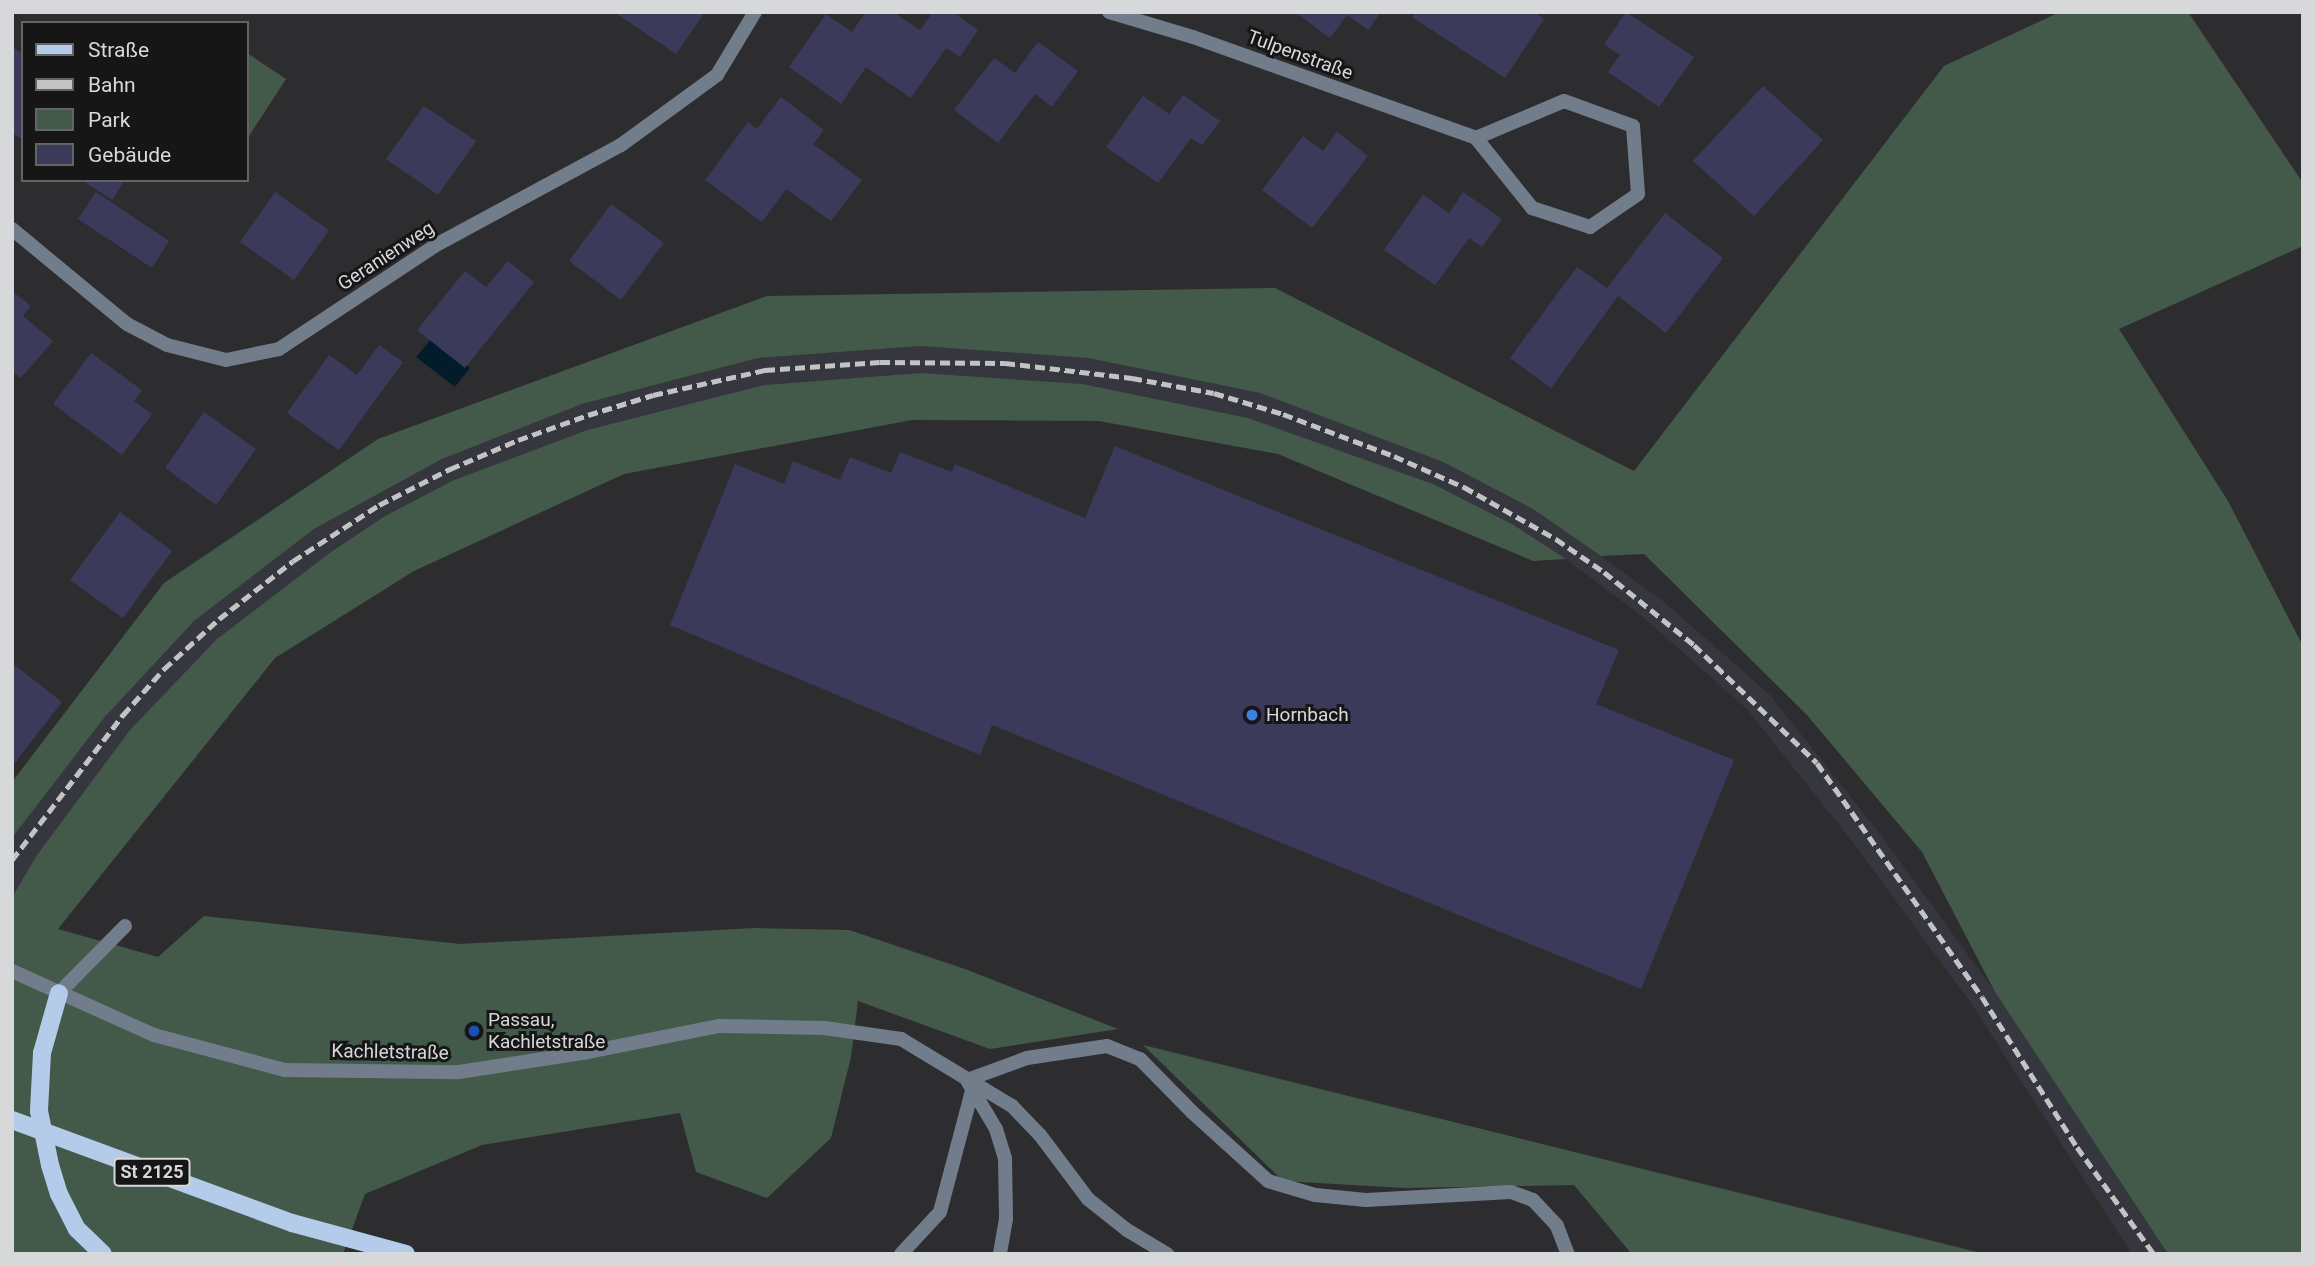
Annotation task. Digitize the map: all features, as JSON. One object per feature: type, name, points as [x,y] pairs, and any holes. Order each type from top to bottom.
[{"type":"main road","points":[[59,993],[42,1053],[39,1111],[59,1194],[77,1229],[103,1254]]},
{"type":"main road","name":"St 2125","points":[[12,1121],[292,1223],[407,1254]]},
{"type":"street","name":"Geranienweg","points":[[12,229],[127,324],[167,345],[226,360],[279,349],[436,245],[621,145],[717,75],[755,12]]},
{"type":"street","name":"Tulpenstraße","points":[[1109,12],[1193,37],[1476,138]]},
{"type":"street","points":[[1564,101],[1633,127],[1638,194],[1590,227],[1532,208],[1476,138],[1564,101]]},
{"type":"street","points":[[59,993],[125,926]]},
{"type":"street","name":"Kachletstraße","points":[[12,971],[154,1035],[285,1070],[459,1072],[733,1026],[824,1028],[901,1039],[970,1085],[996,1129],[1004,1159],[1006,1219],[1000,1254]]},
{"type":"street","points":[[970,1085],[1027,1058],[1107,1046],[1140,1059],[1192,1112],[1268,1181],[1315,1195],[1366,1200],[1511,1192],[1533,1200],[1557,1226],[1568,1254]]},
{"type":"street","points":[[901,1254],[940,1212],[970,1085]]},
{"type":"street","points":[[970,1085],[1013,1106],[1040,1135],[1088,1199],[1127,1230],[1167,1254]]},
{"type":"shaded area","points":[[921,346],[1088,358],[1260,393],[1443,462],[1533,509],[1601,556],[1664,602],[1769,694],[1877,830],[1995,992],[2168,1254],[2132,1254],[1973,1006],[1852,841],[1747,709],[1643,617],[1566,559],[1512,524],[1433,484],[1248,418],[1084,384],[921,373],[764,385],[587,430],[454,480],[385,516],[331,552],[37,855],[12,897],[12,838],[104,718],[194,621],[314,529],[442,459],[582,404],[758,358]]},
{"type":"green space","points":[[2060,12],[2188,12],[2303,183],[2303,246],[2119,329],[2228,501],[2303,646],[2303,1254],[2168,1254],[1995,992],[1922,852],[1807,715],[1644,554],[1601,556],[1533,509],[1443,462],[1260,393],[1088,358],[921,346],[758,358],[582,404],[442,459],[314,529],[194,621],[104,718],[12,838],[12,782],[164,583],[378,439],[767,296],[1275,288],[1634,471],[1944,66]]},
{"type":"green space","points":[[248,54],[286,79],[248,137]]},
{"type":"green space","points":[[921,373],[1083,384],[1248,418],[1433,484],[1512,524],[1566,559],[1533,561],[1278,454],[1099,421],[912,420],[624,474],[414,571],[275,658],[58,929],[158,957],[204,916],[460,944],[755,928],[849,930],[965,969],[1118,1029],[990,1049],[858,1001],[851,1057],[831,1138],[767,1198],[696,1172],[680,1113],[482,1145],[365,1194],[343,1254],[12,1254],[12,897],[37,855],[130,730],[217,639],[331,552],[385,516],[454,480],[587,430],[764,385]]},
{"type":"green space","points":[[1143,1045],[1985,1254],[1640,1254],[1630,1252],[1574,1185],[1405,1188],[1283,1181]]},
{"type":"water","points":[[432,338],[470,368],[455,387],[416,357]]},
{"type":"building","points":[[614,12],[705,12],[676,54]]},
{"type":"building","points":[[866,12],[893,12],[920,30],[933,12],[953,12],[978,30],[960,57],[946,48],[911,98],[866,67],[841,104],[789,67],[826,14],[852,32]]},
{"type":"building","points":[[1295,12],[1381,12],[1368,30],[1347,15],[1330,38]]},
{"type":"building","points":[[1416,12],[1534,12],[1544,19],[1505,78],[1412,17]]},
{"type":"building","points":[[1626,12],[1694,57],[1659,107],[1608,72],[1620,55],[1604,44]]},
{"type":"building","points":[[1038,42],[1078,71],[1052,107],[1035,94],[998,143],[954,110],[994,58],[1015,73]]},
{"type":"building","points":[[12,47],[21,53],[21,139],[12,133]]},
{"type":"building","points":[[1763,86],[1823,140],[1754,216],[1693,161]]},
{"type":"building","points":[[1183,95],[1220,121],[1202,145],[1191,138],[1158,183],[1106,147],[1143,96],[1169,114]]},
{"type":"building","points":[[781,97],[824,130],[813,144],[862,180],[831,221],[786,189],[762,222],[705,180],[748,122],[757,129]]},
{"type":"building","points":[[424,106],[476,141],[438,195],[386,159]]},
{"type":"building","points":[[1337,132],[1368,156],[1312,228],[1262,190],[1303,136],[1323,151]]},
{"type":"building","points":[[85,182],[124,182],[112,200]]},
{"type":"building","points":[[96,192],[169,241],[152,268],[78,219]]},
{"type":"building","points":[[275,192],[329,230],[294,280],[240,242]]},
{"type":"building","points":[[1463,192],[1502,219],[1482,247],[1469,238],[1435,285],[1384,250],[1423,195],[1449,213]]},
{"type":"building","points":[[611,204],[664,243],[621,300],[569,261]]},
{"type":"building","points":[[1665,213],[1723,258],[1666,333],[1618,296],[1551,388],[1510,358],[1577,267],[1607,288]]},
{"type":"building","points":[[508,261],[534,282],[465,368],[417,330],[465,271],[486,287]]},
{"type":"building","points":[[12,291],[31,306],[23,316],[53,341],[21,378],[12,371]]},
{"type":"building","points":[[379,345],[403,362],[339,450],[287,413],[329,355],[357,375]]},
{"type":"building","points":[[91,353],[142,390],[134,401],[152,414],[122,455],[53,404]]},
{"type":"building","points":[[204,412],[256,449],[216,505],[165,468]]},
{"type":"building","name":"Hornbach","points":[[1115,446],[1619,650],[1596,704],[1734,760],[1641,989],[992,725],[980,755],[670,625],[735,464],[784,484],[793,461],[840,480],[850,457],[891,473],[900,452],[952,472],[955,464],[1085,518]]},
{"type":"building","points":[[120,512],[172,551],[123,618],[70,580]]},
{"type":"building","points":[[12,663],[62,702],[14,764],[12,762]]},
{"type":"railway","points":[[12,860],[123,715],[164,669],[219,619],[293,561],[379,505],[450,469],[518,440],[653,395],[765,370],[880,362],[1005,363],[1132,378],[1214,393],[1283,414],[1394,456],[1464,487],[1556,539],[1604,572],[1694,645],[1817,763],[1982,997],[2077,1147],[2154,1254]]},
{"type":"place","name":"Hornbach","points":[[1252,715]]},
{"type":"place","name":"Passau, Kachletstraße","points":[[474,1031]]}]
